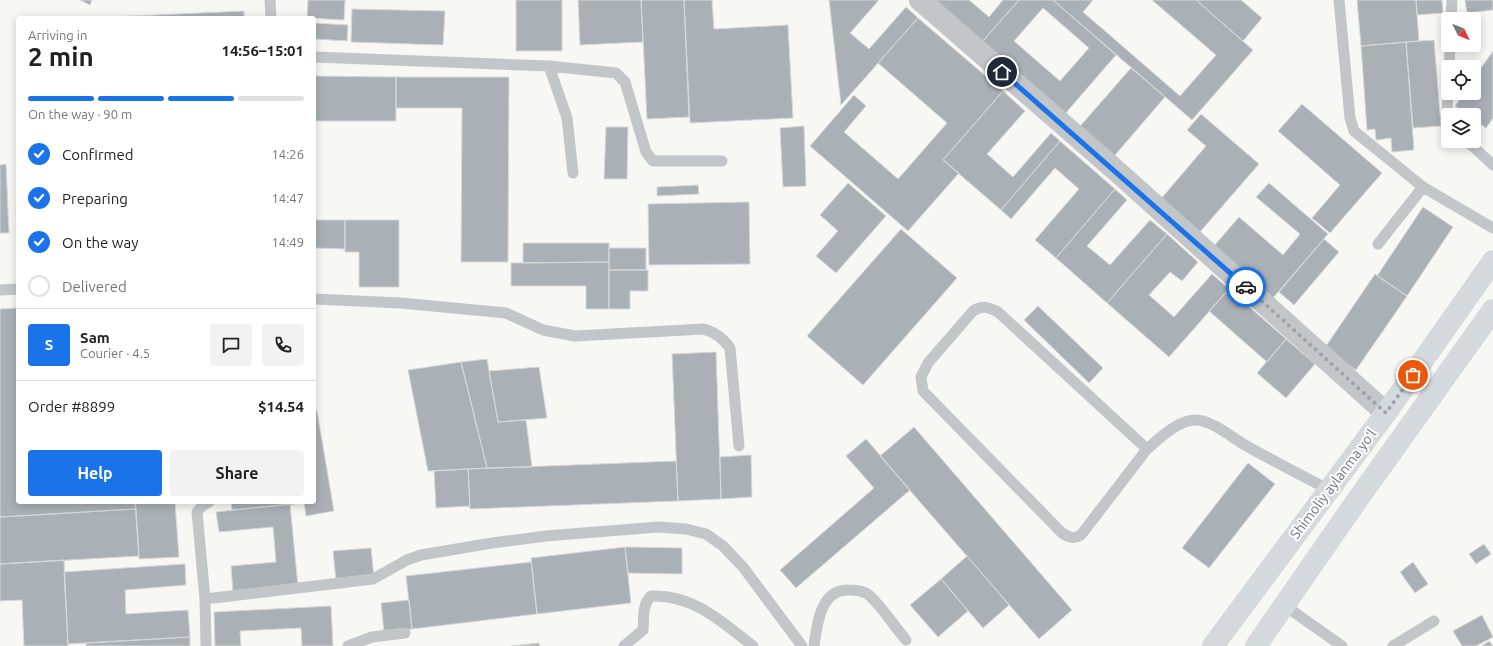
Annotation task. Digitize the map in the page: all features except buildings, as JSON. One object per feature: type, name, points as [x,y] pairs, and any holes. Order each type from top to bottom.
[{"type":"main road","name":"Shimoliy aylanma yoʻl","points":[[1212,646],[1386,413],[1493,261]]},
{"type":"main road","name":"Shimoliy aylanma yoʻl","points":[[1256,646],[1357,500],[1493,310]]},
{"type":"street","points":[[920,0],[1120,174],[1386,413]]},
{"type":"lane","points":[[270,0],[271,16]]},
{"type":"lane","points":[[1339,0],[1350,118],[1354,131],[1422,187],[1493,228]]},
{"type":"lane","points":[[1451,12],[1452,0]]},
{"type":"lane","points":[[316,57],[549,66],[616,73],[625,82],[646,152],[653,161],[722,161]]},
{"type":"lane","points":[[549,66],[567,118],[573,173]]},
{"type":"lane","points":[[1475,148],[1493,165]]},
{"type":"lane","points":[[1378,244],[1422,187]]},
{"type":"lane","points":[[0,290],[16,289]]},
{"type":"lane","points":[[316,299],[401,303],[506,313],[543,330],[575,336],[704,329],[714,332],[724,339],[730,348],[740,446]]},
{"type":"lane","points":[[1147,449],[998,312],[990,308],[980,306],[972,311],[928,363],[921,377],[922,391],[1062,534],[1069,537],[1075,538],[1082,535],[1147,449],[1184,423],[1197,420],[1208,423],[1246,446],[1329,490]]},
{"type":"lane","points":[[205,504],[197,512],[205,598],[206,646]]},
{"type":"lane","points":[[205,598],[373,579],[420,555],[492,543],[546,536],[643,528],[686,529],[706,534],[723,546],[743,567],[802,646]]},
{"type":"lane","points":[[814,646],[820,612],[824,603],[831,596],[845,590],[857,590],[868,595],[906,640]]},
{"type":"lane","points":[[624,646],[643,630],[645,603],[651,596],[662,595],[682,599],[707,611],[753,646]]},
{"type":"lane","points":[[1284,605],[1342,646]]},
{"type":"lane","points":[[1393,646],[1434,621]]},
{"type":"lane","points":[[348,646],[372,637],[405,633]]},
{"type":"way so far","points":[[1246,287],[1386,413],[1413,375]]},
{"type":"route","points":[[1002,72],[1120,174],[1246,287]]}]
